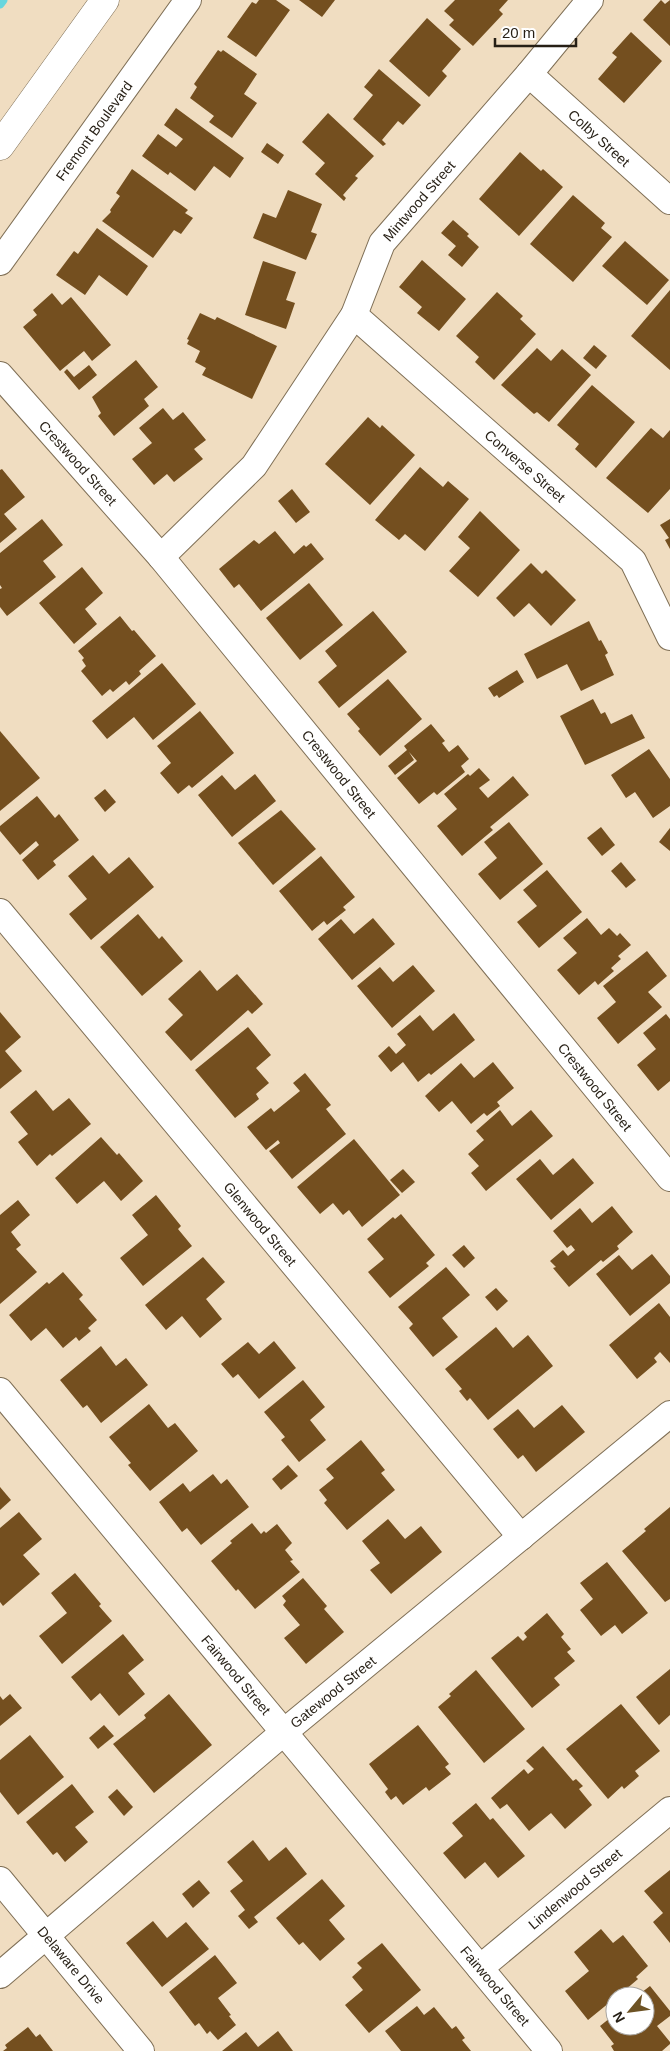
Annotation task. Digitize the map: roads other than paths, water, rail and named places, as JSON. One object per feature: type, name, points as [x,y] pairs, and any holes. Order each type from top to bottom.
[{"type":"main road","points":[[0,146],[105,0]]},
{"type":"street","name":"Fremont Boulevard","points":[[0,262],[188,0]]},
{"type":"street","name":"Mintwood Street","points":[[161,557],[254,466],[354,315],[382,243],[590,0]]},
{"type":"street","name":"Colby Street","points":[[528,74],[670,201]]},
{"type":"street","name":"Converse Street","points":[[354,315],[632,561],[670,637]]},
{"type":"street","name":"Crestwood Street","points":[[0,375],[161,557],[670,1178]]},
{"type":"street","name":"Glenwood Street","points":[[0,912],[521,1537]]},
{"type":"street","name":"Fairwood Street","points":[[0,1391],[549,2051]]},
{"type":"street","name":"Gatewood Street","points":[[0,1975],[284,1732],[670,1414]]},
{"type":"street","name":"Lindenwood Street","points":[[480,1968],[670,1810]]},
{"type":"street","name":"Delaware Drive","points":[[0,1880],[141,2051]]},
{"type":"waterway","points":[[0,4],[3,0]]}]
